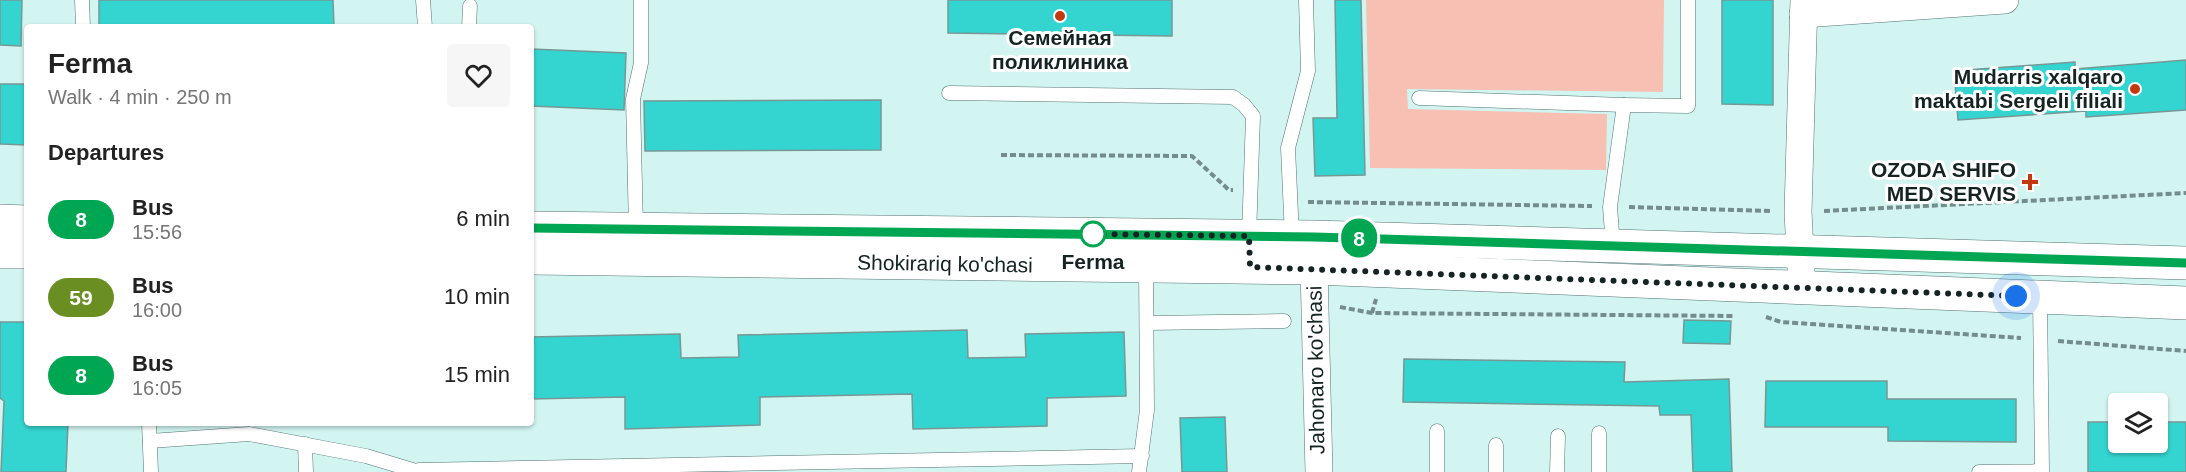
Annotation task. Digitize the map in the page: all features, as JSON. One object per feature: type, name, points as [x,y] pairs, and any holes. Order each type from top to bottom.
[{"type":"main road","points":[[0,221],[24,222]]},
{"type":"main road","name":"Shokirariq ko'chasi","points":[[534,228],[636,229],[1249,252],[1314,268],[2186,303]]},
{"type":"main road","name":"Shokirariq ko'chasi","points":[[534,258],[1146,266],[1249,252],[1292,237],[2186,263]]},
{"type":"main road","points":[[0,252],[24,252]]},
{"type":"street","points":[[1802,288],[1798,212],[1804,7],[2005,0]]},
{"type":"street","name":"Jahonaro ko'chasi","points":[[1314,268],[1319,472]]},
{"type":"lane","points":[[82,0],[83,24]]},
{"type":"lane","points":[[423,0],[425,24]]},
{"type":"lane","points":[[636,229],[633,99],[641,63],[641,0]]},
{"type":"lane","points":[[1292,237],[1288,148],[1308,70],[1306,0]]},
{"type":"lane","points":[[1419,98],[1688,106],[1688,0]]},
{"type":"lane","points":[[469,24],[470,6]]},
{"type":"lane","points":[[949,93],[1233,97],[1253,116],[1249,252]]},
{"type":"lane","points":[[1613,246],[1610,207],[1624,105]]},
{"type":"lane","points":[[1139,472],[1147,410],[1146,266]]},
{"type":"lane","points":[[1979,472],[2042,471],[2040,297]]},
{"type":"lane","points":[[1147,323],[1284,321]]},
{"type":"lane","points":[[149,426],[151,472]]},
{"type":"lane","points":[[1437,431],[1437,472]]},
{"type":"lane","points":[[1599,433],[1599,472]]},
{"type":"lane","points":[[150,441],[249,434],[366,456],[419,471],[1142,456]]},
{"type":"lane","points":[[1557,472],[1558,436]]},
{"type":"lane","points":[[305,444],[306,472]]},
{"type":"lane","points":[[1496,445],[1496,472]]},
{"type":"path","points":[[1001,155],[1192,156],[1229,190],[1250,192]]},
{"type":"path","points":[[1290,200],[1312,203],[1798,212],[2186,193]]},
{"type":"path","points":[[1315,302],[1372,313],[1744,316]]},
{"type":"path","points":[[1755,317],[1766,317],[1780,322],[2186,351]]},
{"type":"shaded area","points":[[1366,0],[1664,0],[1663,92],[1407,89],[1408,109],[1607,114],[1606,170],[1370,168]]},
{"type":"building","points":[[0,0],[22,0],[21,46],[0,45]]},
{"type":"building","points":[[99,0],[333,0],[334,24],[99,24]]},
{"type":"building","name":"Семейная поликлиника","points":[[948,0],[1172,0],[1172,36],[948,33]]},
{"type":"building","points":[[1335,0],[1361,0],[1365,175],[1315,176],[1313,118],[1337,118]]},
{"type":"building","points":[[1722,0],[1773,0],[1773,105],[1722,104]]},
{"type":"building","points":[[534,49],[626,53],[624,110],[534,106]]},
{"type":"building","points":[[2186,60],[2186,110],[2086,117],[2086,111],[1958,120],[1954,71],[2075,62],[2075,69]]},
{"type":"building","points":[[0,84],[24,84],[24,145],[0,144]]},
{"type":"building","points":[[881,100],[881,150],[645,151],[644,101]]},
{"type":"building","points":[[1684,320],[1731,321],[1730,344],[1683,343]]},
{"type":"building","points":[[0,322],[24,322],[24,426],[68,426],[66,472],[1,472],[4,401],[0,398]]},
{"type":"building","points":[[967,330],[968,358],[1026,357],[1025,334],[1124,332],[1126,396],[1047,398],[1047,426],[913,429],[912,394],[760,397],[760,425],[625,429],[625,397],[534,399],[534,337],[680,334],[681,358],[739,357],[738,335]]},
{"type":"building","points":[[1404,359],[1625,362],[1624,382],[1729,379],[1732,472],[1693,472],[1691,415],[1660,415],[1659,406],[1403,402]]},
{"type":"building","points":[[1766,381],[1887,381],[1887,399],[2016,399],[2016,442],[1888,441],[1888,427],[1765,427]]},
{"type":"building","points":[[1225,417],[1227,472],[1182,472],[1180,418]]},
{"type":"building","points":[[2088,422],[2108,422],[2108,453],[2168,453],[2168,422],[2186,422],[2186,472],[2088,472]]},
{"type":"bus line","name":"8","points":[[534,228],[1314,237],[2186,263]]},
{"type":"place","name":"Семейная поликлиника","points":[[1060,16]]},
{"type":"place","name":"Mudarris xalqaro maktabi Sergeli filiali","points":[[2135,89]]},
{"type":"place","name":"OZODA SHIFO MED SERVIS","points":[[2030,182]]},
{"type":"place","name":"Ferma","points":[[1093,234]]},
{"type":"route","points":[[1093,234],[1249,236],[1250,267],[2016,296]]}]
